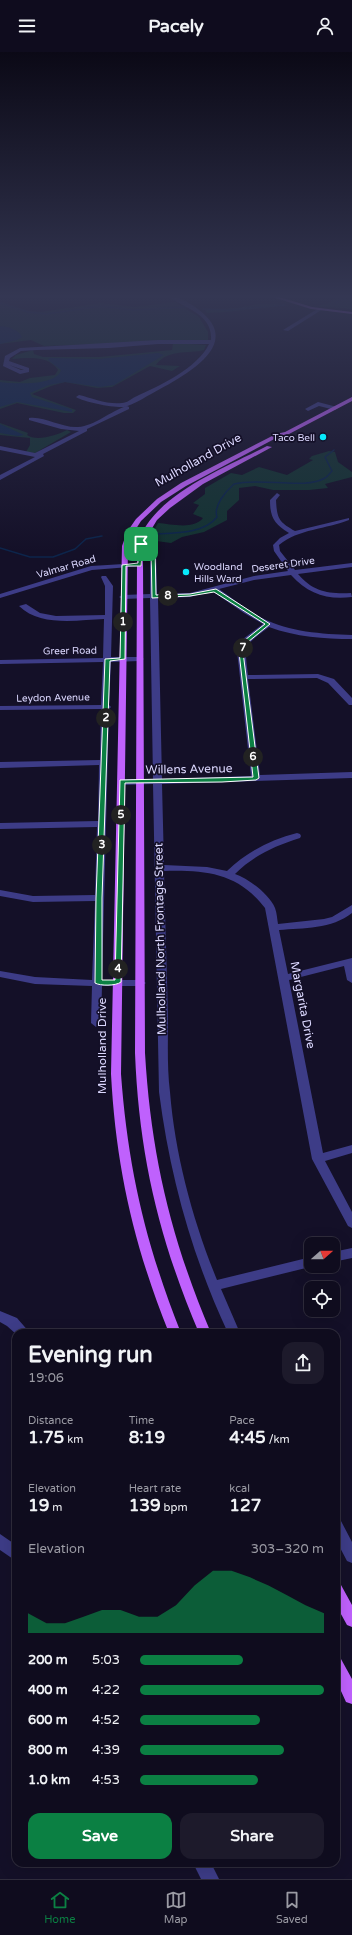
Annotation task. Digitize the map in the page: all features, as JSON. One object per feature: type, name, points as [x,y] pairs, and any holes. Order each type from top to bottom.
[{"type":"main road","name":"Mulholland Drive","points":[[174,1329],[145,1253],[132,1204],[123,1157],[118,1114],[116,1074],[125,546],[129,535],[148,509],[172,491],[278,435],[287,433],[352,399]]},
{"type":"main road","name":"Mulholland Drive","points":[[203,1329],[172,1247],[150,1162],[143,1113],[140,1074],[141,544],[152,521],[171,503],[190,490],[286,437],[287,433]]},
{"type":"main road","points":[[235,457],[245,460]]},
{"type":"main road","points":[[340,1598],[352,1620]]},
{"type":"main road","points":[[340,1672],[352,1696]]},
{"type":"street","points":[[0,478],[92,424],[143,398],[171,380]]},
{"type":"street","points":[[79,397],[123,407]]},
{"type":"street","points":[[308,409],[318,404],[335,408]]},
{"type":"street","points":[[31,419],[80,431]]},
{"type":"street","points":[[0,448],[36,457]]},
{"type":"street","points":[[277,495],[273,500],[273,516],[280,524],[294,534]]},
{"type":"street","points":[[347,519],[338,524],[294,534],[280,541],[276,545],[277,551],[293,573],[311,590],[322,594],[336,596],[351,595]]},
{"type":"street","name":"Mulholland North Frontage Street","points":[[141,544],[153,547],[160,868],[162,1053],[164,1092],[169,1132],[186,1207],[213,1286],[232,1329]]},
{"type":"street","name":"Valmar Road","points":[[0,596],[91,568],[140,565]]},
{"type":"street","name":"Deseret Drive","points":[[123,597],[190,595],[215,590],[254,578],[352,565]]},
{"type":"street","points":[[96,1023],[109,617],[109,586],[104,577]]},
{"type":"street","points":[[215,590],[254,617],[268,624],[303,634],[352,637]]},
{"type":"street","points":[[23,606],[38,615],[56,618],[109,617]]},
{"type":"street","points":[[256,778],[241,652],[246,641],[268,624]]},
{"type":"street","name":"Greer Road","points":[[0,662],[140,659]]},
{"type":"street","points":[[243,677],[318,676],[330,681],[352,703]]},
{"type":"street","name":"Leydon Avenue","points":[[0,708],[107,707]]},
{"type":"street","points":[[0,765],[105,762]]},
{"type":"street","name":"Willens Avenue","points":[[122,782],[352,775]]},
{"type":"street","points":[[0,826],[102,824]]},
{"type":"street","points":[[229,875],[254,852],[274,843],[297,836]]},
{"type":"street","name":"Margarita Drive","points":[[160,868],[199,868],[229,875],[250,885],[263,896],[270,908],[318,1160],[352,1223]]},
{"type":"street","points":[[0,892],[33,899],[99,898]]},
{"type":"street","points":[[275,928],[320,924],[345,915],[352,908]]},
{"type":"street","points":[[284,978],[350,961],[352,980]]},
{"type":"street","points":[[0,974],[22,980],[41,982],[141,983]]},
{"type":"street","points":[[318,1160],[352,1149]]},
{"type":"street","points":[[340,1256],[352,1253]]},
{"type":"street","points":[[213,1286],[304,1264]]},
{"type":"street","points":[[0,1316],[12,1322],[20,1329]]},
{"type":"street","points":[[340,1534],[352,1556]]},
{"type":"street","points":[[0,1541],[12,1551]]},
{"type":"street","points":[[204,1867],[210,1879]]},
{"type":"green space","points":[[0,380],[20,382],[24,380],[124,380],[112,387],[97,388],[65,382],[32,394],[76,410],[73,413],[64,413],[17,403],[0,409]]},
{"type":"green space","points":[[0,423],[28,433],[27,435],[36,438],[53,436],[67,430],[71,432],[35,453],[26,452],[30,445],[30,438],[0,435]]},
{"type":"green space","points":[[329,451],[335,452],[338,462],[352,472],[352,477],[325,484],[328,488],[309,490],[273,490],[255,486],[239,488],[239,500],[227,511],[227,520],[204,532],[182,537],[171,543],[156,541],[151,535],[158,523],[188,525],[199,522],[203,518],[193,514],[199,505],[193,503],[205,494],[205,488],[231,473],[242,475],[259,467],[287,475],[313,460],[309,459],[312,456]]},
{"type":"water","points":[[122,380],[114,385],[100,387],[65,382],[49,385],[30,393],[32,397],[68,408],[72,410],[72,412],[17,402],[0,407],[0,382],[34,383],[44,381]]},
{"type":"water","points":[[0,424],[24,435],[18,436],[0,433]]},
{"type":"waterway","points":[[154,534],[188,532],[197,530],[211,523],[217,517],[217,508],[221,499],[234,484],[245,482],[306,483],[325,478],[332,471],[325,457],[334,450]]},
{"type":"waterway","points":[[0,548],[30,557],[53,557],[75,549],[86,539],[102,536]]},
{"type":"place","name":"Taco Bell","points":[[323,437]]},
{"type":"place","name":"Woodland Hills Ward","points":[[186,572]]},
{"type":"route","points":[[141,544],[151,545],[153,547],[154,597],[201,594],[215,590],[254,617],[268,624],[246,641],[241,652],[256,778],[222,781],[122,782],[118,982],[98,983],[99,898],[108,659],[122,659],[124,565],[140,565],[141,544]]}]
